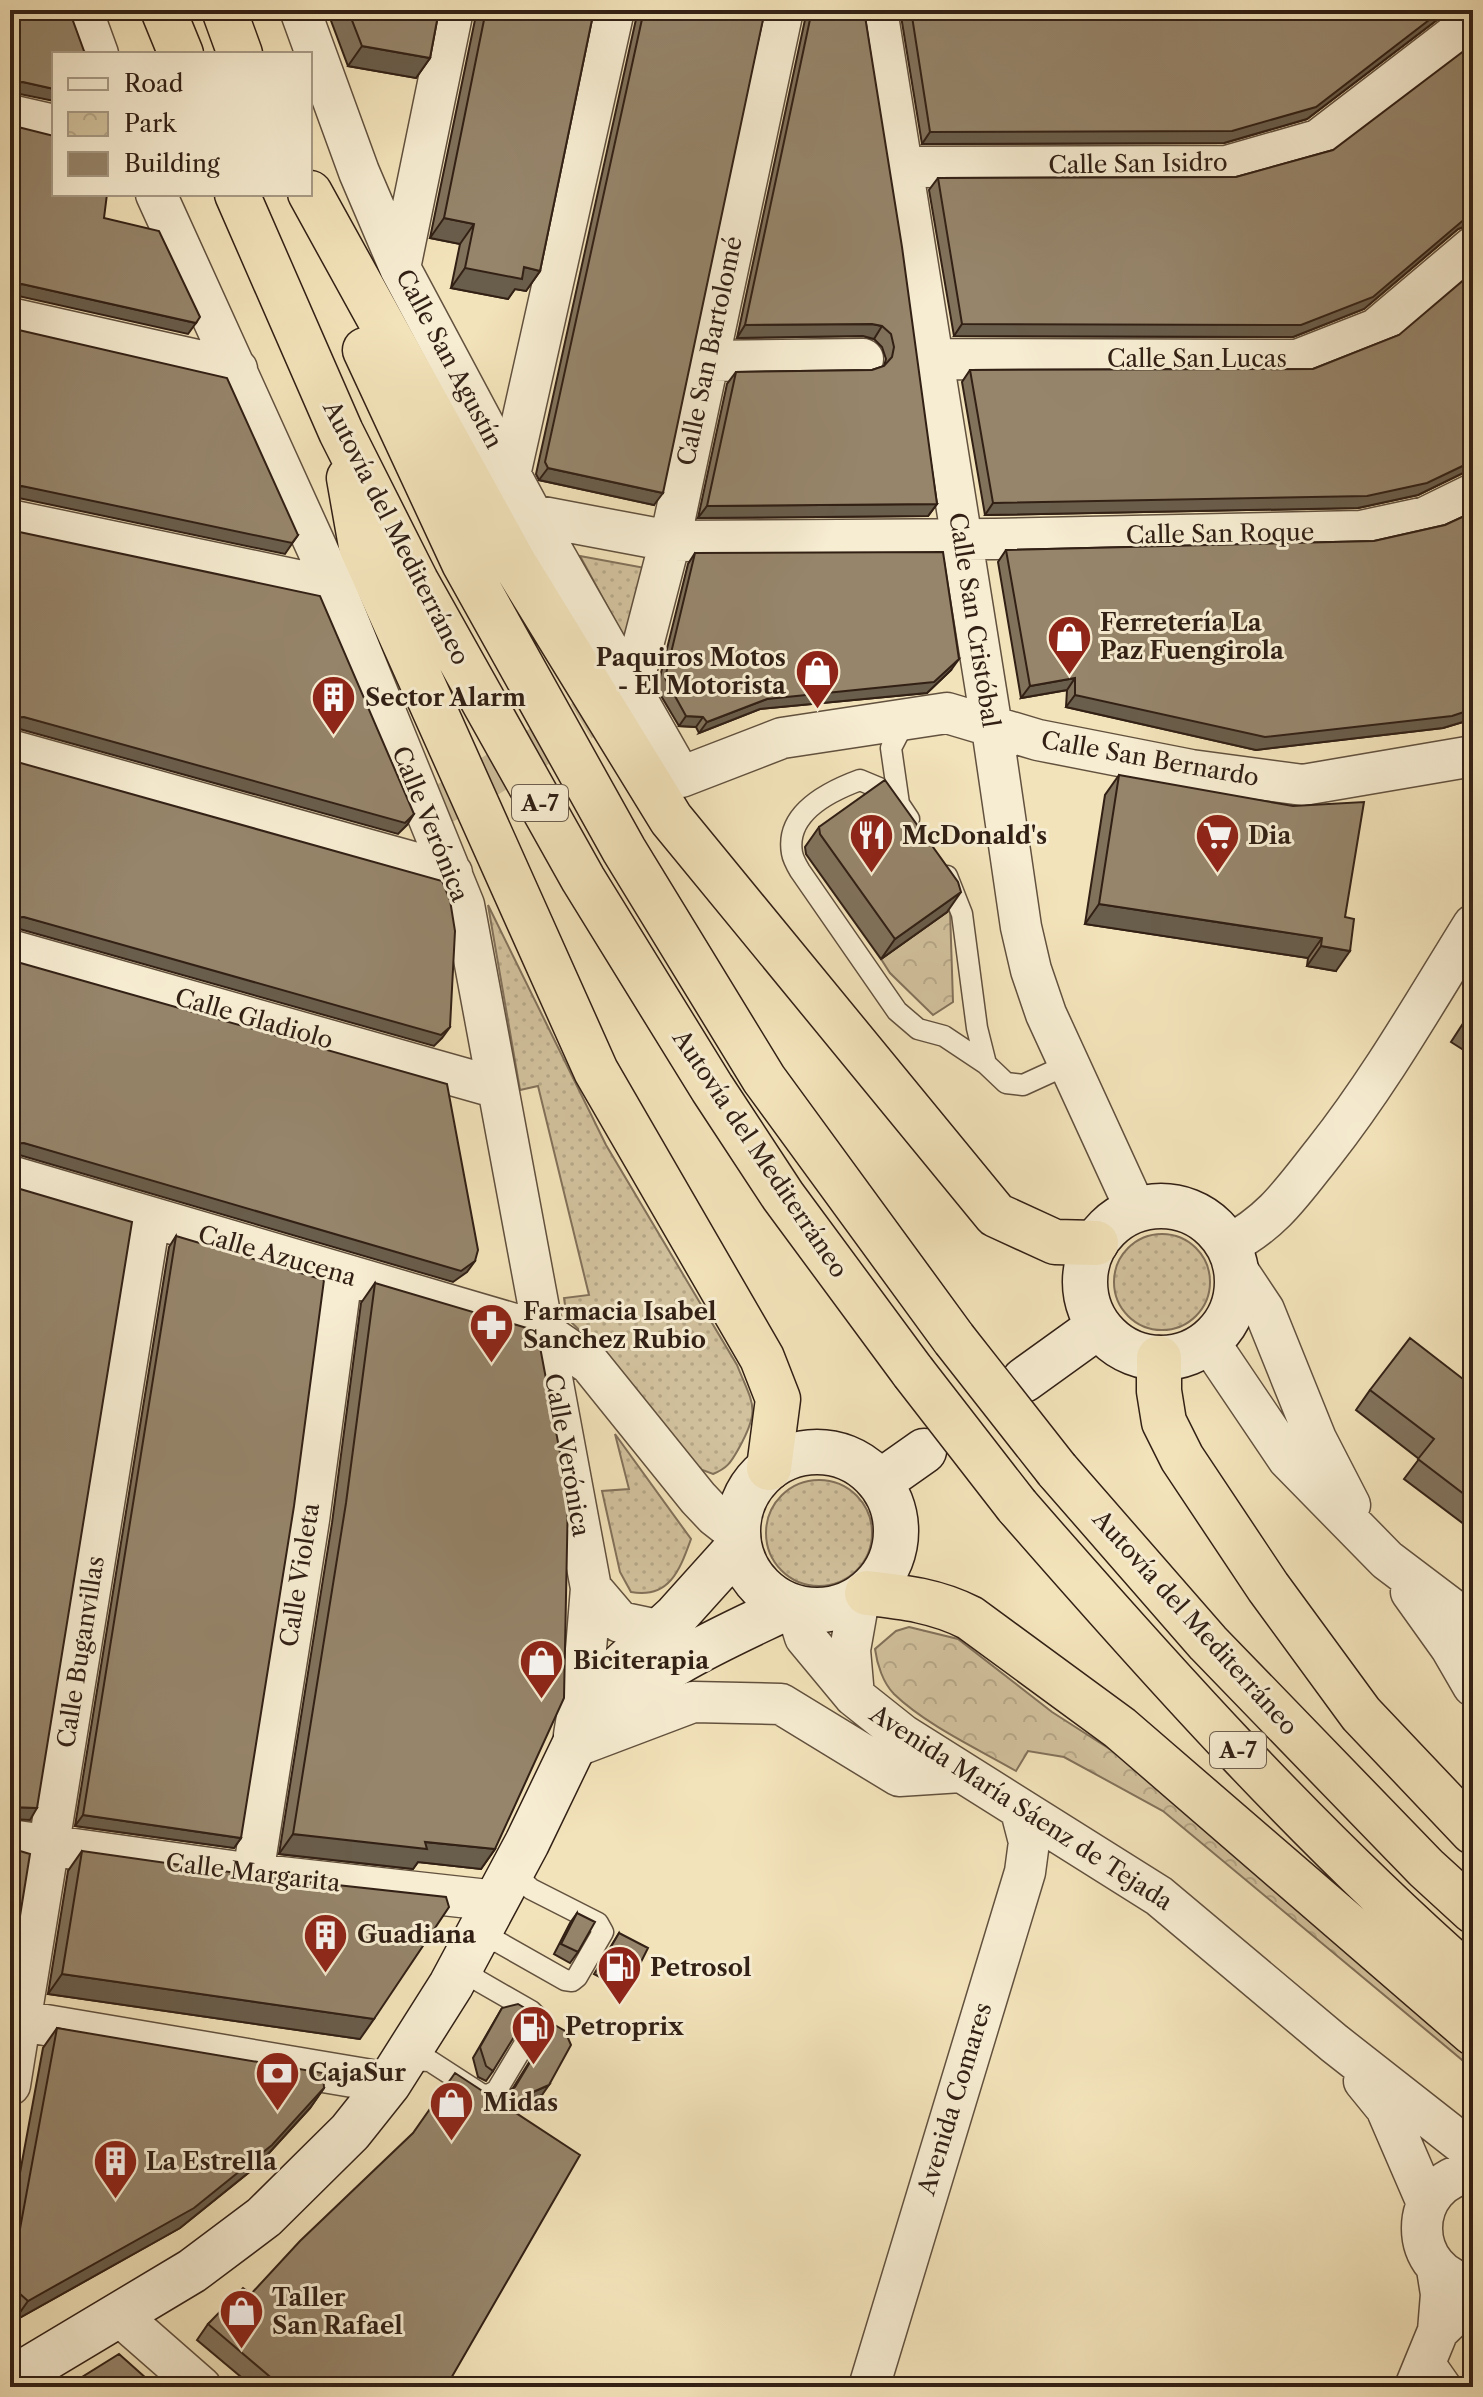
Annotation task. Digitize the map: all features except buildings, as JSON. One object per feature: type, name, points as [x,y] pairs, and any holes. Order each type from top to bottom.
[{"type":"highway","points":[[163,10],[180,52]]},
{"type":"highway","points":[[224,10],[239,52]]},
{"type":"highway","name":"Autovía del Mediterráneo","points":[[238,196],[341,432],[416,581],[583,879],[712,1088],[783,1196],[1017,1506],[1171,1682],[1410,1925],[1473,1980]]},
{"type":"highway","name":"Autovía del Mediterráneo","points":[[298,196],[464,563],[624,850],[764,1079],[954,1339],[1057,1470],[1208,1643],[1426,1868],[1473,1911]]},
{"type":"highway","points":[[312,196],[514,563],[671,819],[996,1215],[1055,1242],[1096,1243]]},
{"type":"highway","points":[[341,432],[361,546],[596,1071],[762,1358],[778,1399],[769,1468]]},
{"type":"highway","points":[[1159,1358],[1159,1391],[1164,1422],[1182,1458],[1268,1587],[1361,1714],[1473,1832]]},
{"type":"highway","points":[[863,1596],[916,1598],[946,1606],[970,1618],[1120,1728],[1473,2033]]},
{"type":"street","points":[[82,10],[97,52]]},
{"type":"street","name":"Calle San Agustín","points":[[300,10],[359,172],[400,268],[532,515],[681,777],[782,738]]},
{"type":"street","points":[[400,268],[453,10]]},
{"type":"street","points":[[510,475],[614,10]]},
{"type":"street","name":"Calle San Bartolomé","points":[[631,691],[670,541],[783,10]]},
{"type":"street","name":"Calle San Cristóbal","points":[[877,10],[1027,956],[1046,1014],[1136,1210]]},
{"type":"street","name":"Calle San Isidro","points":[[904,167],[1227,166],[1318,140],[1473,21]]},
{"type":"street","points":[[10,115],[52,125]]},
{"type":"street","name":"Calle Verónica","points":[[157,196],[335,588],[464,905],[591,1588],[576,1751]]},
{"type":"street","name":"Calle San Lucas","points":[[934,359],[1297,360],[1376,329],[1473,247]]},
{"type":"street","points":[[10,318],[237,369]]},
{"type":"street","points":[[708,361],[863,359]]},
{"type":"street","name":"Calle San Roque","points":[[532,515],[670,541],[1361,531],[1426,517],[1473,494]]},
{"type":"street","points":[[10,520],[335,588]]},
{"type":"street","name":"Calle San Bernardo","points":[[782,738],[947,713],[992,728],[1191,770],[1303,785],[1473,756]]},
{"type":"street","points":[[10,750],[452,873]]},
{"type":"street","points":[[1232,1257],[1282,1206],[1361,1105],[1473,925]]},
{"type":"street","name":"Calle Gladiolo","points":[[10,950],[498,1088]]},
{"type":"street","name":"Calle Azucena","points":[[10,1176],[545,1333],[590,1364],[698,1498],[738,1540]]},
{"type":"street","points":[[1232,1257],[1237,1289],[1233,1309],[1223,1327],[1209,1342],[1185,1354],[1159,1358],[1136,1354],[1115,1343],[1099,1326],[1089,1307],[1085,1285],[1087,1263],[1096,1243],[1113,1223],[1136,1210],[1163,1206],[1189,1211],[1211,1225],[1232,1257],[1264,1310],[1316,1439],[1378,1550],[1451,1648],[1473,1686]]},
{"type":"street","name":"Calle Buganvillas","points":[[10,2085],[16,2020],[50,1847],[150,1219]]},
{"type":"street","name":"Calle Violeta","points":[[253,1874],[309,1520],[342,1275]]},
{"type":"street","points":[[1024,1380],[1099,1326]]},
{"type":"street","points":[[1209,1342],[1288,1459],[1378,1550],[1473,1625]]},
{"type":"street","points":[[880,1482],[924,1451]]},
{"type":"street","points":[[828,1453],[863,1465],[880,1482],[893,1503],[896,1540],[884,1575],[863,1596],[839,1608],[793,1607],[762,1589],[747,1569],[738,1540],[741,1509],[746,1497],[769,1468],[791,1456],[828,1453]]},
{"type":"street","points":[[11,2384],[192,2271],[264,2217],[350,2132],[397,2072],[470,1951],[576,1751],[593,1706],[617,1670],[676,1616],[738,1540]]},
{"type":"street","points":[[591,1588],[620,1622],[658,1630]]},
{"type":"street","name":"Avenida María Sáenz de Tejada","points":[[854,1696],[850,1650],[863,1596]]},
{"type":"street","points":[[576,1751],[608,1715],[642,1686],[719,1641],[793,1607]]},
{"type":"street","name":"Avenida María Sáenz de Tejada","points":[[793,1607],[805,1637],[854,1696],[903,1735],[1159,1896],[1334,2043],[1473,2152]]},
{"type":"street","points":[[576,1751],[693,1702],[781,1704],[899,1776],[961,1772]]},
{"type":"street","name":"Avenida Comares","points":[[869,2387],[1025,1872],[1029,1842],[1021,1811]]},
{"type":"street","name":"Calle Margarita","points":[[10,1840],[253,1874],[504,1886]]},
{"type":"street","points":[[16,2020],[397,2072]]},
{"type":"street","name":"Avenida María Sáenz de Tejada","points":[[1334,2043],[1386,2108],[1427,2203]]},
{"type":"street","points":[[1473,2172],[1450,2178],[1437,2189],[1427,2203],[1422,2220],[1422,2238],[1427,2255],[1437,2269],[1451,2280],[1473,2285]]},
{"type":"street","points":[[1427,2357],[1441,2294],[1437,2269]]},
{"type":"street","points":[[1427,2357],[1473,2297]]},
{"type":"street","points":[[120,2316],[201,2387]]},
{"type":"lane","points":[[899,804],[891,748],[907,719]]},
{"type":"lane","points":[[923,840],[899,804],[884,790],[860,780],[838,788],[804,811],[794,833],[792,853],[800,871],[897,1011],[918,1029],[944,1036],[986,1064],[1006,1083],[1023,1085],[1069,1064]]},
{"type":"lane","points":[[939,864],[948,876],[962,914],[977,1028],[986,1064]]},
{"type":"lane","points":[[397,2072],[430,2061],[481,2094],[489,2095],[497,2090],[537,2023],[536,2016],[477,1980],[470,1951],[498,1942],[572,1981],[603,1932],[598,1923],[531,1889],[504,1886]]},
{"type":"lane","points":[[1427,2357],[1450,2383],[1448,2387]]},
{"type":"green space","points":[[580,556],[645,568],[624,637]]},
{"type":"green space","points":[[488,905],[606,1145],[737,1365],[747,1389],[752,1415],[746,1435],[729,1464],[713,1474],[697,1468],[610,1360],[567,1318],[564,1298],[589,1295],[538,1086],[520,1090]]},
{"type":"green space","points":[[950,910],[953,1002],[933,1015],[890,973],[881,959]]},
{"type":"green space","points":[[1162,1234],[1181,1237],[1196,1248],[1207,1263],[1210,1282],[1207,1301],[1196,1316],[1181,1327],[1162,1330],[1143,1327],[1128,1316],[1117,1301],[1114,1282],[1117,1263],[1128,1248],[1143,1237]]},
{"type":"green space","points":[[615,1434],[691,1539],[672,1579],[655,1591],[631,1592],[620,1572],[602,1491],[629,1489]]},
{"type":"green space","points":[[819,1480],[839,1484],[857,1495],[868,1513],[872,1533],[868,1553],[857,1571],[839,1582],[819,1586],[799,1582],[781,1571],[770,1553],[766,1533],[770,1513],[781,1495],[799,1484]]},
{"type":"green space","points":[[909,1627],[958,1639],[1052,1712],[1147,1773],[1473,2040],[1473,2069],[1163,1811],[1064,1757],[1028,1751],[1016,1771],[937,1726],[907,1705],[887,1684],[875,1649],[896,1631]]},
{"type":"tunnel","points":[[427,814],[631,691]]},
{"type":"place","name":"Ferretería La Paz Fuengirola","points":[[1069,676]]},
{"type":"place","name":"Paquiros Motos - El Motorista","points":[[817,711]]},
{"type":"place","name":"Sector Alarm","points":[[334,737]]},
{"type":"place","name":"McDonald's","points":[[871,875]]},
{"type":"place","name":"Dia","points":[[1217,875]]},
{"type":"place","name":"Farmacia Isabel Sanchez Rubio","points":[[492,1365]]},
{"type":"place","name":"Biciterapia","points":[[542,1700]]},
{"type":"place","name":"Guadiana","points":[[326,1974]]},
{"type":"place","name":"Petrosol","points":[[619,2007]]},
{"type":"place","name":"Petroprix","points":[[534,2066]]},
{"type":"place","name":"CajaSur","points":[[277,2112]]},
{"type":"place","name":"Midas","points":[[452,2142]]},
{"type":"place","name":"La Estrella","points":[[115,2201]]},
{"type":"place","name":"Taller San Rafael","points":[[241,2351]]}]
